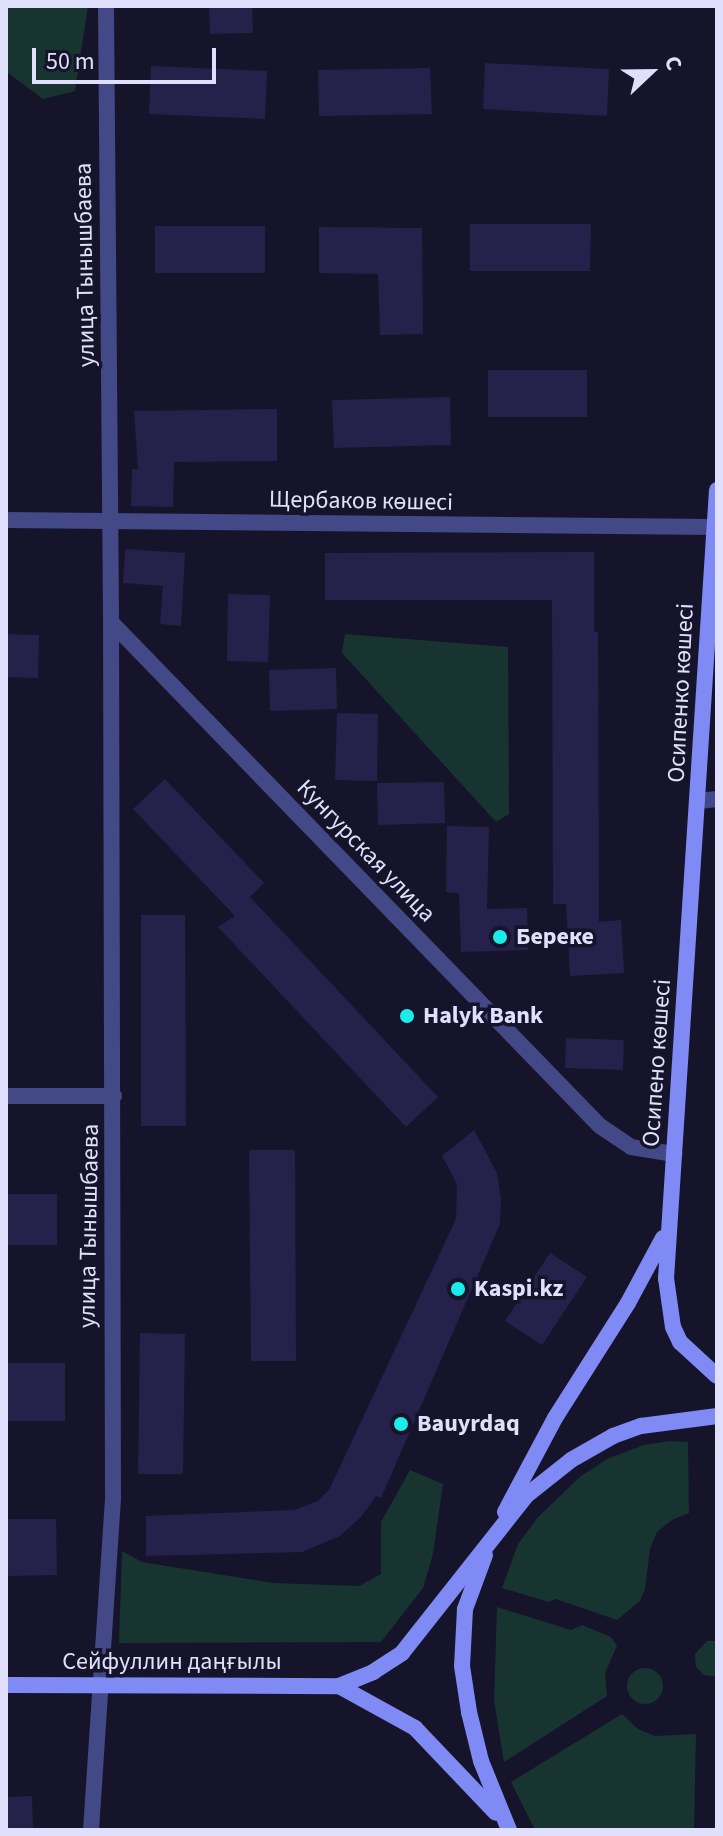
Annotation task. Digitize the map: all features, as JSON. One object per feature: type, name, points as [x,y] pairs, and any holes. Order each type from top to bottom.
[{"type":"main road","name":"Осипенко көшесі","points":[[693,899],[717,490]]},
{"type":"main road","name":"Осипено көшесі","points":[[693,899],[666,1230],[666,1278],[673,1327],[691,1356],[717,1376]]},
{"type":"main road","points":[[508,1828],[481,1761],[469,1712],[462,1666],[465,1609],[490,1542],[555,1418],[628,1303],[666,1230]]},
{"type":"main road","points":[[490,1542],[527,1495],[571,1460],[613,1436],[670,1420],[717,1416]]},
{"type":"main road","name":"Сейфуллин даңғылы","points":[[6,1685],[98,1688],[339,1686],[373,1672],[402,1653],[490,1542]]},
{"type":"main road","name":"Сейфуллин даңғылы","points":[[339,1686],[415,1728],[468,1781],[508,1828]]},
{"type":"street","name":"улица Тынышбаева","points":[[106,6],[111,523]]},
{"type":"street","name":"Щербаков көшесі","points":[[6,520],[715,527]]},
{"type":"street","points":[[111,523],[111,622]]},
{"type":"street","name":"улица Тынышбаева","points":[[91,1830],[113,1496],[110,1241],[114,1096],[111,622]]},
{"type":"street","name":"Кунгурская улица","points":[[111,622],[600,1126],[631,1147],[674,1154]]},
{"type":"street","points":[[698,801],[717,799]]},
{"type":"street","points":[[6,1096],[114,1096]]},
{"type":"green space","points":[[6,6],[88,6],[75,91],[43,99],[8,73]]},
{"type":"green space","points":[[345,634],[508,647],[509,814],[496,822],[342,653]]},
{"type":"green space","points":[[688,1442],[689,1513],[672,1520],[657,1532],[650,1549],[645,1589],[640,1601],[617,1620],[556,1599],[549,1602],[502,1588],[518,1544],[538,1517],[581,1476],[609,1458],[644,1445]]},
{"type":"green space","points":[[410,1470],[443,1484],[433,1554],[423,1588],[381,1642],[119,1643],[122,1551],[142,1562],[273,1583],[359,1586],[381,1574],[381,1522]]},
{"type":"green space","points":[[497,1607],[571,1630],[582,1625],[611,1637],[617,1646],[605,1673],[607,1696],[504,1762],[494,1701]]},
{"type":"green space","points":[[707,1641],[717,1641],[717,1677],[704,1675],[696,1667],[695,1654]]},
{"type":"green space","points":[[645,1668],[658,1673],[663,1686],[658,1699],[645,1704],[632,1699],[627,1686],[632,1673]]},
{"type":"green space","points":[[622,1714],[638,1729],[655,1736],[696,1734],[694,1830],[535,1830],[511,1782]]},
{"type":"building","points":[[209,6],[252,6],[253,33],[210,34]]},
{"type":"building","points":[[485,63],[609,69],[607,116],[483,109]]},
{"type":"building","points":[[151,66],[267,71],[265,119],[149,114]]},
{"type":"building","points":[[430,68],[432,114],[319,116],[318,70]]},
{"type":"building","points":[[470,224],[591,224],[590,271],[470,271]]},
{"type":"building","points":[[155,226],[265,226],[265,273],[155,273]]},
{"type":"building","points":[[319,227],[422,228],[423,334],[380,335],[378,274],[319,273]]},
{"type":"building","points":[[488,370],[587,370],[587,417],[488,417]]},
{"type":"building","points":[[450,397],[451,445],[334,448],[332,400]]},
{"type":"building","points":[[277,409],[277,461],[174,462],[173,507],[131,506],[132,469],[138,469],[134,411]]},
{"type":"building","points":[[125,549],[185,553],[181,626],[160,624],[163,586],[123,583]]},
{"type":"building","points":[[594,552],[594,632],[598,632],[599,922],[621,920],[624,973],[570,976],[566,904],[553,904],[552,600],[325,600],[325,553]]},
{"type":"building","points":[[228,594],[270,595],[268,662],[227,661]]},
{"type":"building","points":[[6,634],[39,635],[38,678],[6,677]]},
{"type":"building","points":[[336,668],[337,709],[270,711],[269,670]]},
{"type":"building","points":[[337,713],[378,714],[377,781],[335,780]]},
{"type":"building","points":[[165,779],[264,883],[250,897],[438,1097],[406,1127],[218,927],[235,916],[133,809]]},
{"type":"building","points":[[444,782],[445,823],[378,825],[377,783]]},
{"type":"building","points":[[447,826],[489,827],[487,909],[527,908],[528,950],[461,952],[459,893],[446,892]]},
{"type":"building","points":[[141,915],[185,915],[186,1126],[141,1126]]},
{"type":"building","points":[[566,1038],[624,1040],[623,1070],[565,1068]]},
{"type":"building","points":[[474,1130],[497,1173],[501,1199],[500,1224],[381,1498],[376,1496],[361,1517],[340,1536],[302,1552],[146,1556],[146,1516],[294,1510],[318,1501],[329,1490],[456,1219],[457,1184],[442,1156]]},
{"type":"building","points":[[249,1150],[295,1150],[296,1361],[251,1361]]},
{"type":"building","points":[[6,1194],[57,1194],[57,1245],[6,1245]]},
{"type":"building","points":[[550,1253],[587,1277],[542,1345],[505,1321]]},
{"type":"building","points":[[140,1333],[185,1334],[183,1474],[138,1474]]},
{"type":"building","points":[[6,1363],[65,1363],[65,1421],[6,1421]]},
{"type":"building","points":[[6,1519],[56,1519],[57,1575],[6,1576]]},
{"type":"building","points":[[32,1796],[33,1830],[6,1830],[6,1797]]},
{"type":"place","name":"Береке","points":[[500,937]]},
{"type":"place","name":"Halyk Bank","points":[[407,1016]]},
{"type":"place","name":"Kaspi.kz","points":[[458,1289]]},
{"type":"place","name":"Bauyrdaq","points":[[401,1424]]}]
